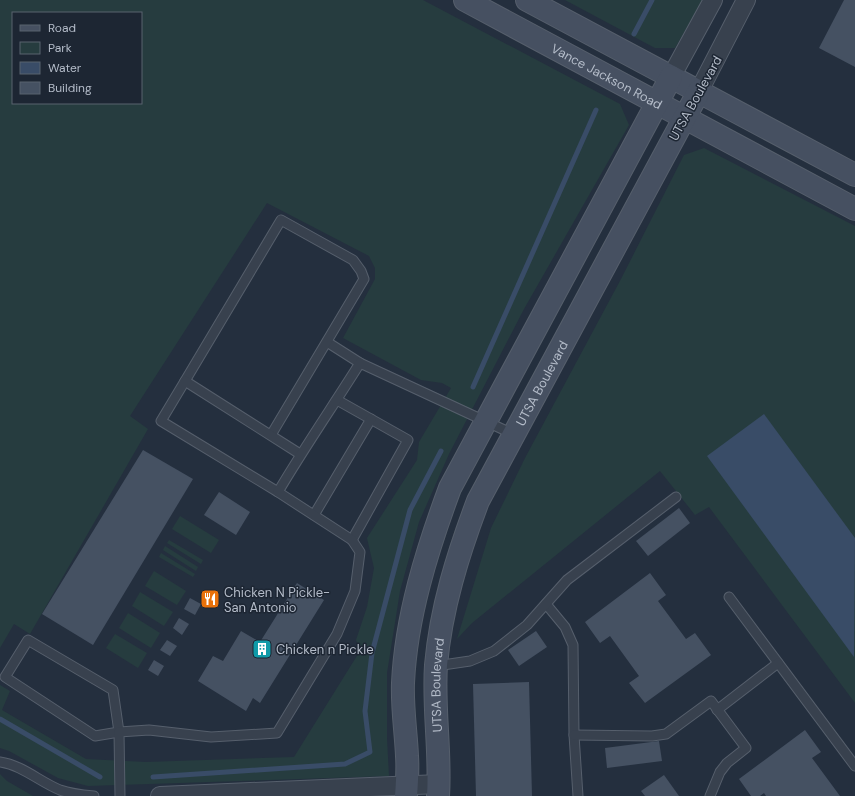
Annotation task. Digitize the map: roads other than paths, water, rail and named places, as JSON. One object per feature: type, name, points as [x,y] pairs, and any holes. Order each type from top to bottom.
[{"type":"main road","name":"Vance Jackson Road","points":[[465,0],[855,209]]},
{"type":"main road","points":[[527,0],[855,175]]},
{"type":"main road","points":[[406,791],[408,758],[403,684],[408,638],[420,582],[433,534],[450,488],[671,77]]},
{"type":"main road","name":"UTSA Boulevard","points":[[438,790],[436,666],[441,626],[462,543],[478,501],[513,434],[699,91]]},
{"type":"street","points":[[671,77],[713,0]]},
{"type":"street","name":"UTSA Boulevard","points":[[699,91],[746,0]]},
{"type":"street","points":[[160,796],[438,790]]},
{"type":"lane","points":[[120,796],[119,732],[113,690],[28,640],[4,677],[95,736],[119,732],[149,730],[211,737],[277,733],[337,634],[355,591],[360,552],[352,540],[278,492],[161,421],[281,220],[353,260],[364,278],[271,436]]},
{"type":"lane","points":[[326,342],[360,363],[513,434]]},
{"type":"lane","points":[[278,492],[300,454],[360,363]]},
{"type":"lane","points":[[185,381],[300,454]]},
{"type":"lane","points":[[337,400],[408,440],[352,540]]},
{"type":"lane","points":[[314,515],[371,419]]},
{"type":"lane","points":[[436,666],[470,661],[494,651],[527,625],[567,580],[676,497]]},
{"type":"lane","points":[[729,597],[855,766]]},
{"type":"lane","points":[[546,604],[565,627],[573,645],[574,735],[578,796]]},
{"type":"lane","points":[[718,710],[778,663]]},
{"type":"lane","points":[[574,735],[652,736],[666,734],[711,701],[746,748],[727,763],[720,772],[710,796]]},
{"type":"lane","points":[[0,762],[20,769],[59,789],[78,795],[94,796]]},
{"type":"water","points":[[764,414],[855,538],[854,657],[707,456]]},
{"type":"waterway","points":[[634,34],[652,0]]},
{"type":"waterway","points":[[473,387],[596,110]]},
{"type":"waterway","points":[[153,777],[345,764],[370,752],[365,711],[372,653],[410,510],[441,451]]},
{"type":"waterway","points":[[0,719],[100,777]]},
{"type":"place","name":"Chicken N Pickle- San Antonio","points":[[210,599]]},
{"type":"place","name":"Chicken n Pickle","points":[[262,649]]}]
